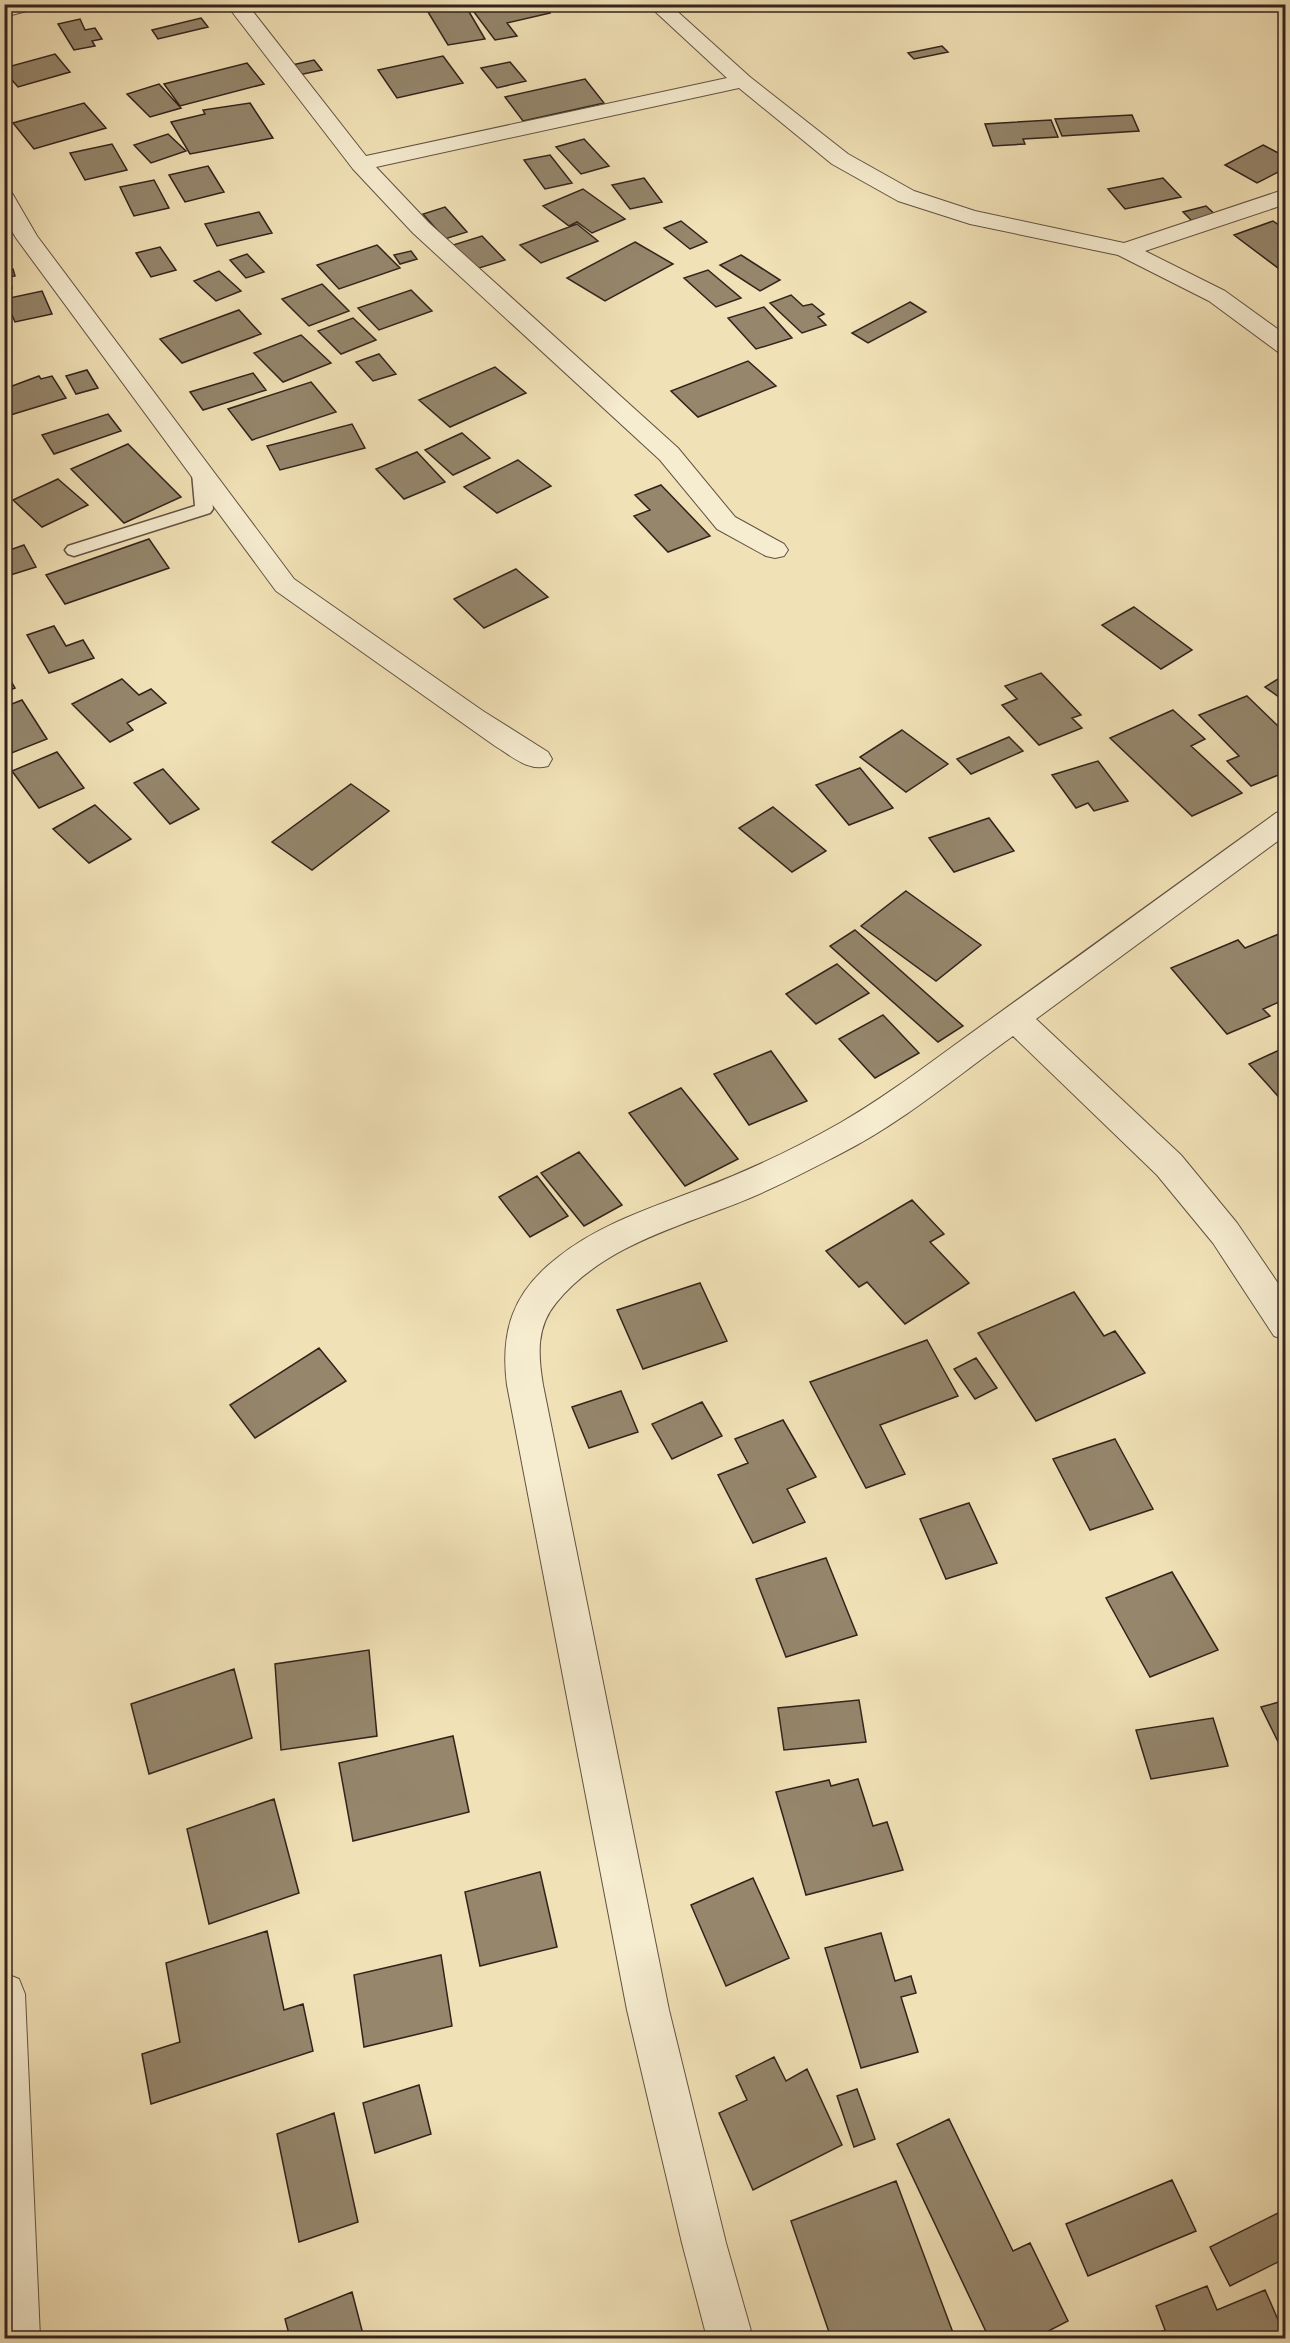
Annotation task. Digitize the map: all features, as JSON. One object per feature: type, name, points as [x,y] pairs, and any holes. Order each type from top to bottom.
[{"type":"street","points":[[5,10],[31,4]]},
{"type":"street","points":[[236,4],[361,164],[422,228],[669,454],[726,523],[775,550]]},
{"type":"street","points":[[657,4],[742,81],[840,159],[906,196],[970,216],[1125,250],[1217,296],[1286,347]]},
{"type":"street","points":[[361,164],[742,81]]},
{"type":"street","points":[[1125,250],[1286,196]]},
{"type":"street","points":[[4,198],[16,239],[201,474],[285,585],[328,612],[398,666],[499,737],[538,759]]},
{"type":"street","points":[[730,2338],[704,2242],[643,1987],[525,1385],[520,1353],[525,1321],[545,1291],[582,1257],[636,1228],[765,1176],[862,1126],[1015,1018],[1286,820]]},
{"type":"street","points":[[1015,1018],[1170,1165],[1225,1233],[1286,1325]]},
{"type":"street","points":[[4,1994],[16,2338]]},
{"type":"lane","points":[[74,550],[204,509],[201,474]]},
{"type":"building","points":[[468,4],[543,4],[550,13],[507,23],[517,36],[495,40]]},
{"type":"building","points":[[733,4],[770,4],[739,11]]},
{"type":"building","points":[[465,5],[485,39],[448,45],[428,12]]},
{"type":"building","points":[[201,18],[208,27],[158,39],[152,30]]},
{"type":"building","points":[[80,19],[85,30],[95,28],[102,39],[92,41],[95,46],[74,50],[58,24]]},
{"type":"building","points":[[942,46],[948,52],[914,59],[908,53]]},
{"type":"building","points":[[55,54],[70,72],[18,87],[4,71],[4,68]]},
{"type":"building","points":[[443,56],[463,83],[397,98],[378,70]]},
{"type":"building","points":[[314,60],[322,70],[299,75],[292,65]]},
{"type":"building","points":[[510,62],[526,81],[497,88],[481,68]]},
{"type":"building","points":[[247,63],[264,84],[180,106],[164,84]]},
{"type":"building","points":[[585,79],[604,103],[523,121],[505,97]]},
{"type":"building","points":[[159,84],[181,108],[150,117],[127,94]]},
{"type":"building","points":[[84,103],[106,128],[34,149],[13,123]]},
{"type":"building","points":[[250,103],[273,138],[190,154],[171,122],[205,114],[203,110]]},
{"type":"building","points":[[1132,115],[1139,131],[1062,136],[1055,119]]},
{"type":"building","points":[[1051,120],[1058,137],[1023,139],[1025,144],[993,146],[985,124]]},
{"type":"building","points":[[168,134],[186,151],[151,163],[134,145]]},
{"type":"building","points":[[584,139],[609,166],[581,174],[556,147]]},
{"type":"building","points":[[112,144],[127,170],[85,180],[70,153]]},
{"type":"building","points":[[1263,145],[1286,157],[1286,168],[1257,183],[1225,165]]},
{"type":"building","points":[[550,155],[572,183],[545,189],[524,160]]},
{"type":"building","points":[[208,166],[224,192],[185,202],[169,175]]},
{"type":"building","points":[[644,178],[662,202],[630,209],[612,185]]},
{"type":"building","points":[[1163,178],[1181,197],[1125,209],[1108,189]]},
{"type":"building","points":[[154,180],[169,208],[134,216],[120,187]]},
{"type":"building","points":[[583,189],[625,219],[592,233],[577,222],[569,226],[543,206]]},
{"type":"building","points":[[1206,206],[1218,217],[1194,223],[1183,212]]},
{"type":"building","points":[[445,207],[467,232],[445,239],[423,214]]},
{"type":"building","points":[[259,212],[272,233],[217,246],[205,224]]},
{"type":"building","points":[[681,221],[707,242],[690,249],[664,228]]},
{"type":"building","points":[[1273,221],[1286,230],[1286,274],[1234,235]]},
{"type":"building","points":[[577,224],[598,241],[541,263],[520,245]]},
{"type":"building","points":[[482,236],[505,260],[476,269],[453,245]]},
{"type":"building","points":[[635,242],[673,264],[605,301],[567,278]]},
{"type":"building","points":[[377,245],[400,268],[339,289],[317,265]]},
{"type":"building","points":[[160,247],[176,270],[151,277],[136,253]]},
{"type":"building","points":[[411,251],[417,259],[400,264],[394,255]]},
{"type":"building","points":[[247,254],[264,272],[246,278],[230,260]]},
{"type":"building","points":[[741,255],[780,280],[760,291],[720,265]]},
{"type":"building","points":[[4,261],[8,270],[13,269],[15,276],[9,277],[12,288],[4,289]]},
{"type":"building","points":[[708,270],[741,298],[716,307],[684,278]]},
{"type":"building","points":[[219,271],[241,291],[216,301],[194,281]]},
{"type":"building","points":[[322,284],[349,311],[309,326],[282,299]]},
{"type":"building","points":[[411,290],[432,311],[379,330],[358,308]]},
{"type":"building","points":[[42,291],[52,314],[15,322],[5,299]]},
{"type":"building","points":[[791,295],[803,306],[812,304],[824,314],[818,317],[826,325],[802,333],[770,303]]},
{"type":"building","points":[[910,302],[926,312],[868,343],[852,333]]},
{"type":"building","points":[[764,307],[792,338],[756,349],[728,318]]},
{"type":"building","points":[[239,310],[261,334],[182,363],[160,339]]},
{"type":"building","points":[[353,318],[376,340],[341,354],[318,331]]},
{"type":"building","points":[[301,335],[331,363],[283,382],[254,353]]},
{"type":"building","points":[[379,354],[396,374],[373,381],[356,362]]},
{"type":"building","points":[[748,361],[776,386],[698,417],[671,391]]},
{"type":"building","points":[[495,367],[526,393],[450,427],[419,400]]},
{"type":"building","points":[[87,370],[98,388],[76,394],[66,376]]},
{"type":"building","points":[[253,373],[266,390],[203,410],[190,392]]},
{"type":"building","points":[[39,376],[41,379],[52,376],[66,398],[4,417],[4,389]]},
{"type":"building","points":[[311,382],[336,412],[252,440],[228,409]]},
{"type":"building","points":[[108,414],[121,431],[54,454],[42,435]]},
{"type":"building","points":[[352,424],[365,448],[280,470],[267,446]]},
{"type":"building","points":[[462,433],[490,458],[453,475],[425,450]]},
{"type":"building","points":[[128,444],[181,497],[124,523],[71,469]]},
{"type":"building","points":[[417,452],[445,482],[404,499],[376,469]]},
{"type":"building","points":[[518,460],[551,486],[497,513],[464,487]]},
{"type":"building","points":[[58,479],[88,505],[42,527],[13,500]]},
{"type":"building","points":[[661,485],[710,536],[668,552],[634,516],[650,510],[635,495]]},
{"type":"building","points":[[149,539],[169,568],[65,604],[46,575]]},
{"type":"building","points":[[24,545],[36,567],[4,577],[4,552]]},
{"type":"building","points":[[516,569],[548,597],[484,628],[454,599]]},
{"type":"building","points":[[1134,607],[1192,650],[1161,669],[1102,625]]},
{"type":"building","points":[[54,626],[66,646],[83,640],[94,658],[49,673],[27,635]]},
{"type":"building","points":[[4,669],[15,688],[4,692]]},
{"type":"building","points":[[1041,673],[1081,715],[1072,718],[1082,728],[1039,745],[1002,705],[1017,699],[1005,686]]},
{"type":"building","points":[[1286,674],[1286,702],[1265,687]]},
{"type":"building","points":[[122,679],[139,695],[151,689],[166,703],[127,723],[133,730],[110,742],[72,704]]},
{"type":"building","points":[[1247,696],[1278,726],[1286,723],[1286,772],[1251,786],[1227,761],[1239,756],[1199,715]]},
{"type":"building","points":[[22,700],[47,739],[4,756],[4,707]]},
{"type":"building","points":[[1173,710],[1205,739],[1191,746],[1242,793],[1192,816],[1110,738]]},
{"type":"building","points":[[902,730],[948,764],[906,792],[860,757]]},
{"type":"building","points":[[1009,737],[1023,751],[971,774],[957,759]]},
{"type":"building","points":[[57,752],[84,788],[39,808],[12,771]]},
{"type":"building","points":[[1098,761],[1128,801],[1094,811],[1088,803],[1076,808],[1052,775]]},
{"type":"building","points":[[860,768],[893,808],[849,825],[816,785]]},
{"type":"building","points":[[163,769],[199,809],[170,824],[134,783]]},
{"type":"building","points":[[351,784],[389,811],[312,870],[272,842]]},
{"type":"building","points":[[95,805],[131,839],[89,863],[53,829]]},
{"type":"building","points":[[773,807],[826,851],[792,872],[739,828]]},
{"type":"building","points":[[989,818],[1014,851],[954,872],[929,838]]},
{"type":"building","points":[[906,891],[981,945],[936,981],[861,926]]},
{"type":"building","points":[[855,930],[963,1026],[938,1042],[830,946]]},
{"type":"building","points":[[1286,931],[1286,999],[1263,1009],[1270,1016],[1227,1034],[1171,968],[1238,940],[1245,948]]},
{"type":"building","points":[[837,964],[869,993],[816,1024],[786,994]]},
{"type":"building","points":[[883,1015],[919,1053],[875,1078],[839,1039]]},
{"type":"building","points":[[1286,1047],[1286,1105],[1249,1064]]},
{"type":"building","points":[[771,1051],[807,1101],[749,1125],[714,1074]]},
{"type":"building","points":[[681,1088],[738,1159],[685,1186],[629,1113]]},
{"type":"building","points":[[579,1152],[622,1205],[584,1226],[541,1173]]},
{"type":"building","points":[[537,1176],[568,1216],[530,1237],[499,1197]]},
{"type":"building","points":[[912,1200],[944,1234],[930,1242],[969,1283],[905,1324],[867,1282],[859,1287],[826,1251]]},
{"type":"building","points":[[700,1283],[727,1341],[643,1369],[617,1310]]},
{"type":"building","points":[[1074,1292],[1104,1336],[1115,1331],[1145,1373],[1036,1421],[978,1333]]},
{"type":"building","points":[[927,1340],[958,1396],[880,1425],[905,1474],[866,1488],[810,1382]]},
{"type":"building","points":[[319,1348],[346,1381],[255,1438],[230,1405]]},
{"type":"building","points":[[976,1358],[997,1388],[975,1399],[954,1369]]},
{"type":"building","points":[[621,1391],[638,1432],[589,1448],[572,1407]]},
{"type":"building","points":[[702,1402],[722,1436],[672,1459],[652,1424]]},
{"type":"building","points":[[783,1420],[816,1477],[787,1489],[805,1522],[753,1543],[718,1475],[748,1463],[735,1439]]},
{"type":"building","points":[[1115,1439],[1153,1509],[1090,1530],[1053,1459]]},
{"type":"building","points":[[969,1503],[997,1563],[946,1579],[920,1519]]},
{"type":"building","points":[[826,1558],[857,1635],[786,1657],[756,1579]]},
{"type":"building","points":[[1172,1572],[1218,1650],[1150,1677],[1106,1598]]},
{"type":"building","points":[[369,1650],[377,1736],[281,1750],[275,1664]]},
{"type":"building","points":[[234,1669],[252,1738],[149,1774],[131,1704]]},
{"type":"building","points":[[859,1700],[866,1742],[784,1750],[778,1708]]},
{"type":"building","points":[[1286,1700],[1286,1758],[1261,1707]]},
{"type":"building","points":[[1213,1718],[1228,1766],[1151,1779],[1136,1730]]},
{"type":"building","points":[[453,1736],[469,1812],[353,1841],[339,1763]]},
{"type":"building","points":[[858,1779],[873,1826],[887,1822],[903,1870],[806,1895],[776,1792],[829,1780],[831,1786]]},
{"type":"building","points":[[274,1799],[299,1893],[209,1924],[187,1829]]},
{"type":"building","points":[[540,1872],[557,1947],[480,1966],[465,1892]]},
{"type":"building","points":[[753,1878],[789,1958],[726,1986],[691,1905]]},
{"type":"building","points":[[267,1931],[284,2010],[303,2004],[313,2051],[151,2104],[142,2054],[180,2042],[166,1963]]},
{"type":"building","points":[[881,1933],[895,1981],[911,1976],[916,1993],[901,1997],[918,2052],[861,2068],[825,1948]]},
{"type":"building","points":[[441,1955],[452,2026],[364,2047],[354,1975]]},
{"type":"building","points":[[774,2057],[786,2081],[807,2069],[842,2145],[753,2190],[719,2113],[747,2100],[736,2076]]},
{"type":"building","points":[[419,2085],[431,2134],[375,2153],[363,2103]]},
{"type":"building","points":[[857,2089],[875,2139],[854,2147],[837,2096]]},
{"type":"building","points":[[334,2113],[358,2222],[299,2242],[277,2134]]},
{"type":"building","points":[[949,2119],[1013,2251],[1030,2243],[1068,2321],[1035,2338],[989,2338],[897,2144]]},
{"type":"building","points":[[1172,2180],[1196,2231],[1088,2276],[1066,2224]]},
{"type":"building","points":[[896,2181],[955,2338],[831,2338],[791,2221]]},
{"type":"building","points":[[1286,2209],[1286,2258],[1230,2286],[1210,2247]]},
{"type":"building","points":[[1207,2286],[1217,2310],[1265,2290],[1286,2338],[1144,2338],[1165,2330],[1156,2306]]},
{"type":"building","points":[[352,2292],[364,2338],[290,2338],[285,2319]]}]
